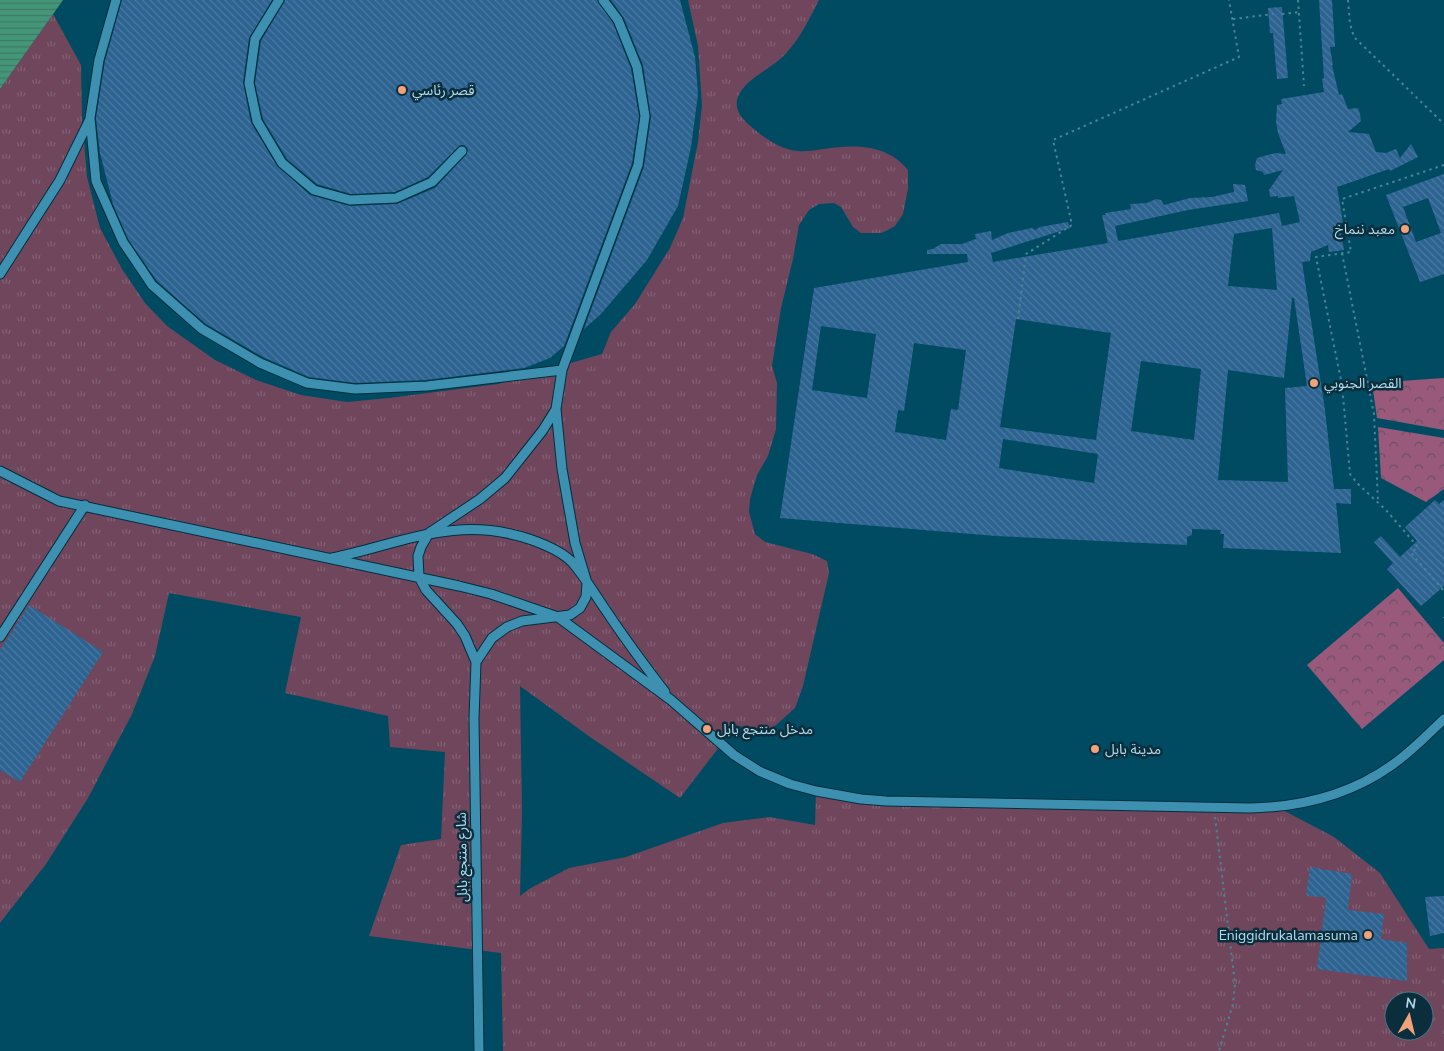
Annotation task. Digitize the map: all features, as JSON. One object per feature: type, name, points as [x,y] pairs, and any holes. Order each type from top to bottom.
[{"type":"street","points":[[116,0],[99,60],[90,118],[96,181],[123,242],[152,285],[202,329],[260,363],[307,383],[355,389],[427,386],[562,370]]},
{"type":"street","points":[[279,0],[256,39],[249,83],[257,121],[277,155],[282,163],[314,190],[350,200],[396,198],[432,182],[462,152]]},
{"type":"street","points":[[476,662],[492,638],[507,627],[522,621],[570,615],[580,608],[586,597],[587,582],[575,543],[562,469],[556,409],[562,370],[638,165],[645,116],[637,67],[618,20],[603,0]]},
{"type":"street","points":[[0,274],[60,180],[90,118]]},
{"type":"street","points":[[419,577],[418,556],[429,533],[480,499],[505,478],[543,430],[556,409]]},
{"type":"street","points":[[0,471],[59,501],[419,577],[491,594],[558,617],[671,700],[747,764],[774,777],[816,791],[861,799],[1213,808],[1276,807],[1314,801],[1336,794],[1374,777],[1393,765],[1444,719]]},
{"type":"street","points":[[0,637],[85,505]]},
{"type":"street","points":[[328,559],[429,533],[477,530],[499,531],[518,535],[556,551],[571,562],[671,700]]},
{"type":"street","name":"شارع منتجع بابل","points":[[419,577],[426,590],[457,624],[465,636],[476,662],[474,718],[479,1051]]},
{"type":"path","points":[[1018,319],[1026,254],[1072,225],[1053,140],[1239,57],[1229,0]]},
{"type":"path","points":[[1298,0],[1304,86]]},
{"type":"path","points":[[1348,0],[1350,24],[1354,37],[1444,124]]},
{"type":"path","points":[[1282,14],[1299,12]]},
{"type":"path","points":[[1233,18],[1273,14]]},
{"type":"path","points":[[1444,166],[1342,199],[1352,252],[1316,257],[1342,385],[1350,474],[1418,547],[1412,553],[1444,590]]},
{"type":"path","points":[[1342,253],[1374,414],[1378,502]]},
{"type":"path","points":[[1213,808],[1235,984],[1233,1004],[1219,1051]]},
{"type":"green space","points":[[688,0],[819,0],[803,30],[787,52],[749,82],[738,96],[739,113],[760,134],[773,143],[788,149],[804,151],[836,147],[870,148],[890,155],[900,161],[908,170],[908,189],[903,214],[895,226],[881,233],[861,233],[853,227],[841,207],[834,203],[819,204],[809,210],[799,225],[781,308],[772,366],[777,383],[776,429],[768,456],[757,475],[750,499],[749,512],[755,534],[765,542],[812,554],[827,561],[829,573],[803,686],[795,708],[776,725],[762,733],[736,725],[680,798],[590,737],[520,686],[522,812],[520,896],[529,889],[569,868],[626,857],[723,823],[769,817],[815,825],[816,791],[861,799],[1277,807],[1334,837],[1380,873],[1429,949],[1444,948],[1444,1051],[503,1051],[501,953],[369,936],[401,845],[441,839],[445,752],[390,747],[388,716],[285,693],[301,617],[169,593],[155,656],[132,714],[88,798],[46,864],[0,923],[0,89],[53,14],[81,65],[82,118],[87,177],[100,228],[122,269],[145,303],[167,326],[215,360],[256,380],[301,395],[347,402],[498,384],[602,354],[611,332],[635,304],[670,248],[683,218],[698,142],[702,105],[698,46]]},
{"type":"green space","points":[[1444,378],[1444,430],[1377,418],[1372,383]]},
{"type":"green space","points":[[1378,427],[1444,438],[1444,489],[1426,502],[1381,478]]},
{"type":"green space","points":[[1398,588],[1444,643],[1444,660],[1362,729],[1307,665]]},
{"type":"shaded area","points":[[0,0],[63,0],[0,89]]},
{"type":"building","points":[[122,0],[272,0],[249,38],[243,82],[251,123],[277,166],[310,195],[350,206],[397,204],[435,188],[466,155],[468,149],[464,145],[460,145],[428,177],[395,192],[351,194],[317,184],[287,159],[263,119],[255,83],[261,41],[285,0],[597,0],[613,23],[631,69],[639,116],[632,163],[564,346],[550,358],[524,368],[426,380],[355,383],[309,377],[263,357],[206,324],[157,281],[128,239],[113,204],[100,153],[96,118],[105,61]]},
{"type":"building","points":[[611,0],[680,0],[695,57],[698,94],[691,147],[678,206],[647,260],[601,314],[584,329],[644,167],[651,117],[643,65],[624,18]]},
{"type":"building","name":"القصر الجنوبي","points":[[1319,0],[1332,0],[1335,47],[1330,47],[1339,95],[1342,94],[1348,109],[1358,108],[1361,121],[1348,132],[1369,134],[1376,152],[1386,153],[1396,149],[1400,158],[1411,144],[1418,157],[1390,171],[1389,169],[1337,187],[1343,223],[1339,224],[1344,250],[1329,252],[1328,245],[1311,252],[1310,261],[1302,262],[1325,410],[1334,489],[1351,489],[1351,504],[1336,503],[1341,553],[1223,548],[1224,534],[1220,534],[1221,530],[1192,529],[1192,535],[1187,537],[1187,545],[996,536],[780,518],[814,288],[968,262],[967,254],[927,254],[927,250],[941,244],[962,244],[976,239],[975,234],[991,231],[992,240],[1008,233],[1032,228],[1035,230],[1040,227],[1068,222],[1070,228],[991,253],[993,262],[1108,243],[1102,215],[1106,215],[1105,213],[1131,209],[1130,204],[1147,203],[1156,199],[1161,200],[1164,205],[1190,198],[1212,197],[1234,192],[1233,184],[1245,185],[1248,201],[1188,210],[1115,226],[1118,241],[1279,213],[1282,226],[1300,222],[1294,196],[1270,197],[1269,190],[1283,170],[1264,175],[1263,172],[1256,170],[1255,165],[1257,158],[1275,153],[1286,154],[1276,122],[1277,105],[1282,104],[1281,99],[1324,92],[1322,79],[1324,78]],"holes":[[[1272,228],[1277,290],[1228,286],[1234,234]],[[1292,298],[1294,298],[1307,386],[1285,388],[1288,482],[1218,480],[1228,370],[1284,378]],[[1016,319],[1111,333],[1096,440],[1000,427]],[[821,326],[876,334],[867,398],[812,390]],[[914,343],[966,350],[958,410],[951,409],[946,440],[895,432],[898,410],[904,411]],[[1141,361],[1201,369],[1194,440],[1131,431]],[[1003,439],[1098,454],[1094,483],[999,468]]]},
{"type":"building","points":[[1282,7],[1288,78],[1277,79],[1273,33],[1270,33],[1268,8]]},
{"type":"building","name":"معبد ننماخ","points":[[1444,174],[1444,274],[1420,282],[1386,195]],"holes":[[[1428,198],[1441,233],[1416,242],[1403,207]]]},
{"type":"building","points":[[1435,500],[1439,504],[1444,500],[1444,586],[1421,606],[1387,569],[1393,563],[1374,542],[1381,536],[1400,557],[1417,541],[1405,527]]},
{"type":"building","points":[[29,605],[103,652],[20,782],[0,770],[0,650]]},
{"type":"building","points":[[1310,867],[1352,874],[1348,910],[1384,914],[1381,939],[1407,943],[1407,981],[1317,969],[1326,898],[1306,895]]},
{"type":"building","points":[[1444,896],[1444,933],[1430,936],[1425,897]]},
{"type":"place","name":"قصر رئاسي","points":[[402,90]]},
{"type":"place","name":"معبد ننماخ","points":[[1405,229]]},
{"type":"place","name":"القصر الجنوبي","points":[[1314,383]]},
{"type":"place","name":"مدخل منتجع بابل","points":[[707,729]]},
{"type":"place","name":"مدينة بابل","points":[[1095,749]]},
{"type":"place","name":"Eniggidrukalamasuma","points":[[1368,935]]}]
